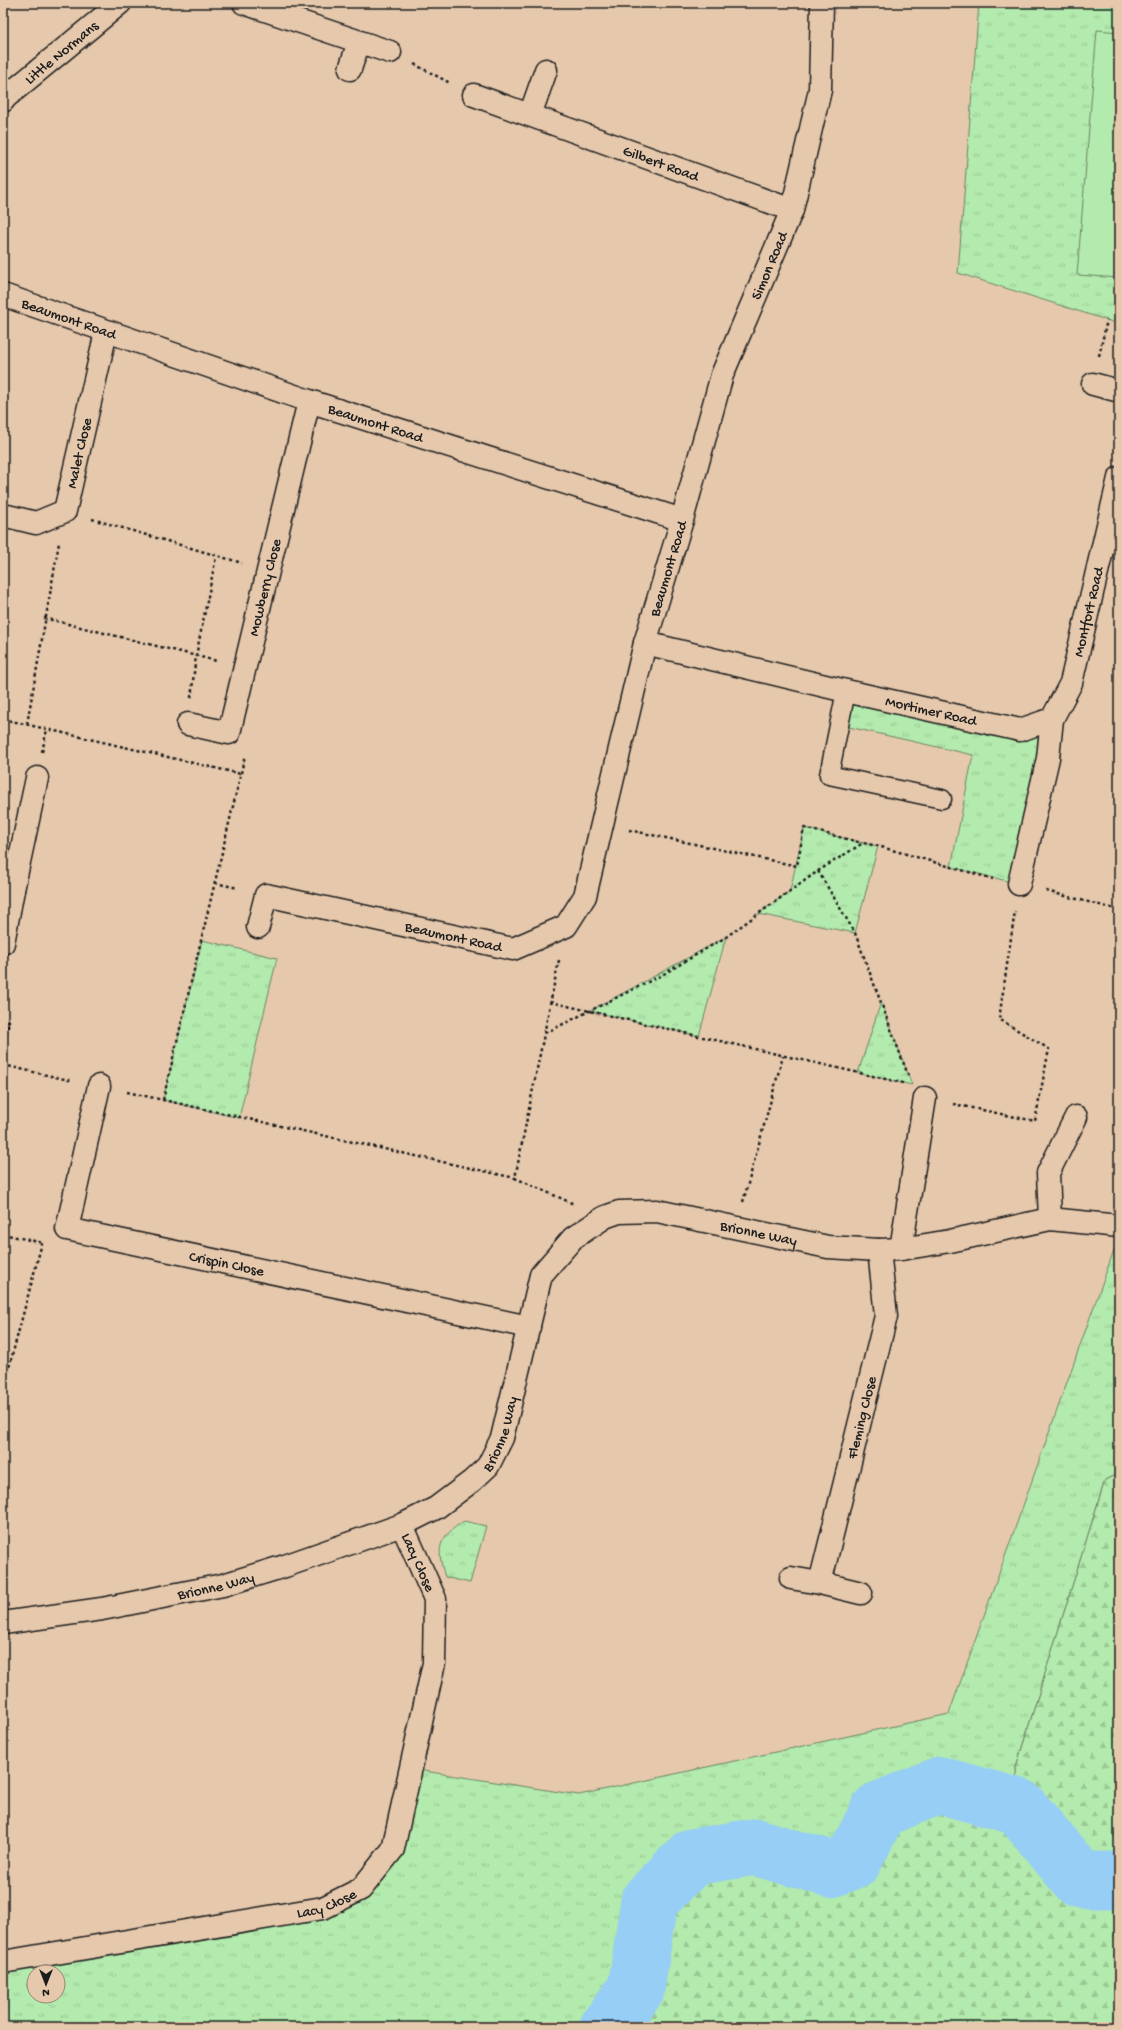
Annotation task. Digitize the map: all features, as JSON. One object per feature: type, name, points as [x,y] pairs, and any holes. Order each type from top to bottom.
[{"type":"street","name":"Little Normans","points":[[3,102],[6,97],[120,3]]},
{"type":"street","points":[[244,3],[390,52]]},
{"type":"street","name":"Simon Road","points":[[682,520],[722,375],[792,210],[820,90],[822,3]]},
{"type":"street","points":[[350,69],[359,42]]},
{"type":"street","points":[[530,115],[546,70]]},
{"type":"street","name":"Gilbert Road","points":[[474,95],[792,210]]},
{"type":"street","name":"Beaumont Road","points":[[3,295],[106,332],[309,401],[682,520],[645,643],[585,896],[566,926],[513,949],[266,894],[258,928]]},
{"type":"street","name":"Malet Close","points":[[65,511],[106,332]]},
{"type":"street","points":[[1093,384],[1119,391]]},
{"type":"street","name":"Mowberry Close","points":[[229,733],[309,401]]},
{"type":"street","name":"Montfort Road","points":[[1052,718],[1071,683],[1119,478]]},
{"type":"street","points":[[3,515],[36,523],[65,511]]},
{"type":"street","name":"Mortimer Road","points":[[645,643],[846,691],[1020,730],[1052,718]]},
{"type":"street","points":[[1019,884],[1048,758],[1052,718]]},
{"type":"street","points":[[188,724],[229,733]]},
{"type":"street","points":[[3,943],[8,889],[37,778]]},
{"type":"street","points":[[67,1229],[99,1086]]},
{"type":"street","points":[[901,1249],[918,1091]]},
{"type":"street","points":[[1050,1219],[1048,1172],[1076,1117]]},
{"type":"street","name":"Brionne Way","points":[[3,1623],[102,1609],[223,1584],[285,1566],[402,1525],[436,1508],[472,1481],[488,1466],[502,1438],[541,1275],[573,1238],[605,1217],[619,1212],[657,1211],[828,1248],[879,1250],[901,1249],[950,1241],[1050,1219],[1119,1226]]},
{"type":"street","name":"Crispin Close","points":[[67,1229],[529,1327]]},
{"type":"street","name":"Fleming Close","points":[[820,1584],[886,1316],[879,1250]]},
{"type":"street","name":"Lacy Close","points":[[3,1962],[323,1908],[361,1889],[393,1849],[434,1663],[435,1599],[402,1525]]},
{"type":"street","points":[[791,1578],[861,1592]]},
{"type":"lane","points":[[846,691],[829,775],[942,799]]},
{"type":"path","points":[[390,52],[474,95]]},
{"type":"path","points":[[1093,384],[1107,320]]},
{"type":"path","points":[[27,724],[44,618],[65,511],[216,557],[268,570]]},
{"type":"path","points":[[188,724],[196,656],[216,557]]},
{"type":"path","points":[[44,618],[245,668]]},
{"type":"path","points":[[3,719],[241,774]]},
{"type":"path","points":[[164,1100],[245,756],[229,733]]},
{"type":"path","points":[[602,825],[797,866],[804,828],[863,844],[878,846],[980,876],[1019,884],[1119,910]]},
{"type":"path","points":[[545,1033],[662,975],[726,936],[818,871],[863,844]]},
{"type":"path","points":[[818,871],[855,933],[918,1091]]},
{"type":"path","points":[[550,1002],[783,1056],[1035,1121],[1049,1049],[999,1019],[1019,884]]},
{"type":"path","points":[[515,1178],[566,926]]},
{"type":"path","points":[[3,1016],[8,1021],[3,1053]]},
{"type":"path","points":[[735,1228],[783,1056]]},
{"type":"path","points":[[3,1065],[515,1178],[605,1217]]},
{"type":"path","points":[[3,1234],[42,1243],[67,1229]]},
{"type":"path","points":[[3,1390],[42,1243]]},
{"type":"green space","points":[[979,3],[1119,3],[1119,324],[958,273]]},
{"type":"green space","points":[[1097,30],[1119,32],[1119,278],[1077,275]]},
{"type":"green space","points":[[846,691],[1020,730],[1052,719],[1019,884],[951,867],[973,755],[840,725]]},
{"type":"green space","points":[[804,828],[878,846],[855,933],[758,914],[790,891]]},
{"type":"green space","points":[[726,937],[699,1036],[590,1011]]},
{"type":"green space","points":[[202,940],[277,958],[239,1118],[163,1100]]},
{"type":"green space","points":[[881,1002],[912,1085],[858,1073]]},
{"type":"green space","points":[[1119,1236],[1119,1473],[1105,1480],[1016,1767],[1019,1807],[939,1785],[879,1810],[854,1860],[831,1869],[755,1847],[649,1901],[636,1989],[608,2027],[3,2027],[3,1962],[323,1908],[393,1849],[411,1769],[579,1795],[949,1714]]},
{"type":"green space","points":[[1119,1473],[1119,2027],[608,2027],[636,1989],[649,1901],[692,1857],[755,1847],[831,1869],[854,1860],[879,1810],[940,1785],[1018,1807],[1016,1767],[1105,1480]]},
{"type":"green space","points":[[464,1521],[486,1526],[470,1583],[445,1577],[440,1551],[444,1538],[455,1527]]},
{"type":"waterway","points":[[608,2027],[636,1989],[649,1901],[692,1857],[755,1847],[831,1869],[854,1860],[879,1810],[940,1785],[1019,1807],[1080,1880],[1119,1880]]}]
